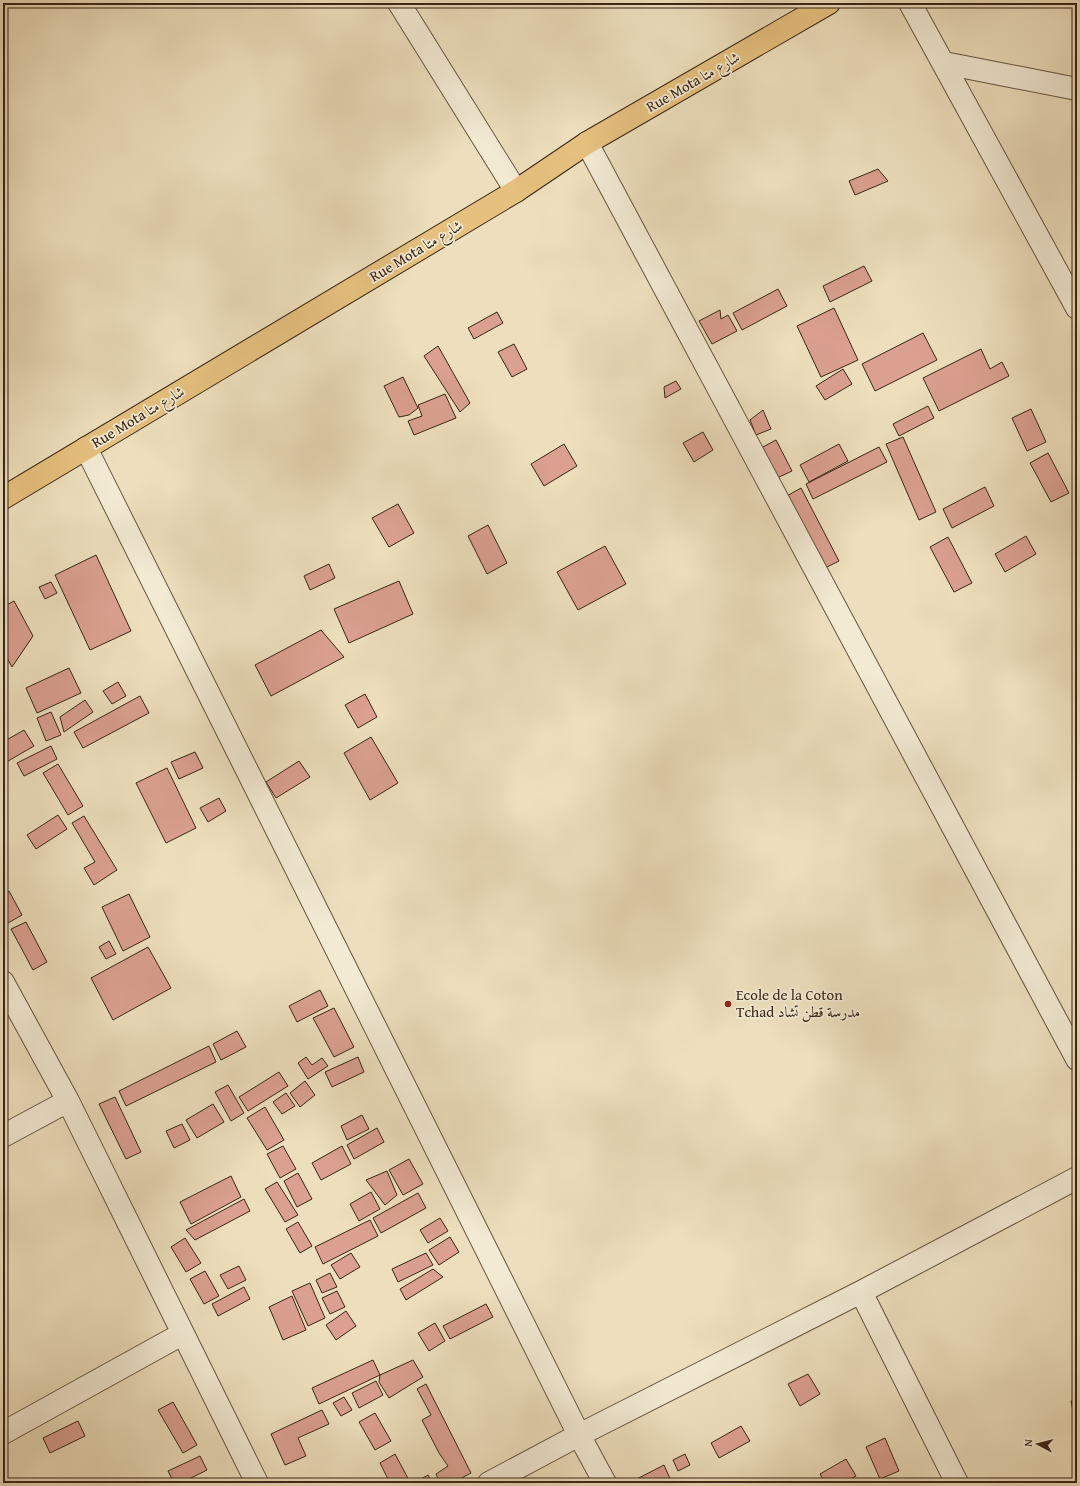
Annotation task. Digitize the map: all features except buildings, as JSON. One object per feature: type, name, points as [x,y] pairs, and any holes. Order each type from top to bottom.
[{"type":"highway","name":"Rue Mota شارع متا","points":[[3,498],[516,191],[586,143],[829,3]]},
{"type":"street","points":[[399,3],[516,191]]},
{"type":"street","points":[[910,3],[944,62],[1077,308]]},
{"type":"street","points":[[944,62],[1077,89]]},
{"type":"street","points":[[586,143],[1077,1059]]},
{"type":"street","points":[[86,448],[579,1435],[605,1483]]},
{"type":"street","points":[[3,982],[68,1102],[257,1483]]},
{"type":"street","points":[[3,1136],[68,1102]]},
{"type":"street","points":[[489,1483],[579,1435],[861,1292],[1077,1178]]},
{"type":"street","points":[[861,1292],[957,1483]]},
{"type":"street","points":[[3,1433],[182,1334]]},
{"type":"place","name":"Ecole de la Coton Tchad مدرسة قطن تشاد","points":[[728,1004]]}]
